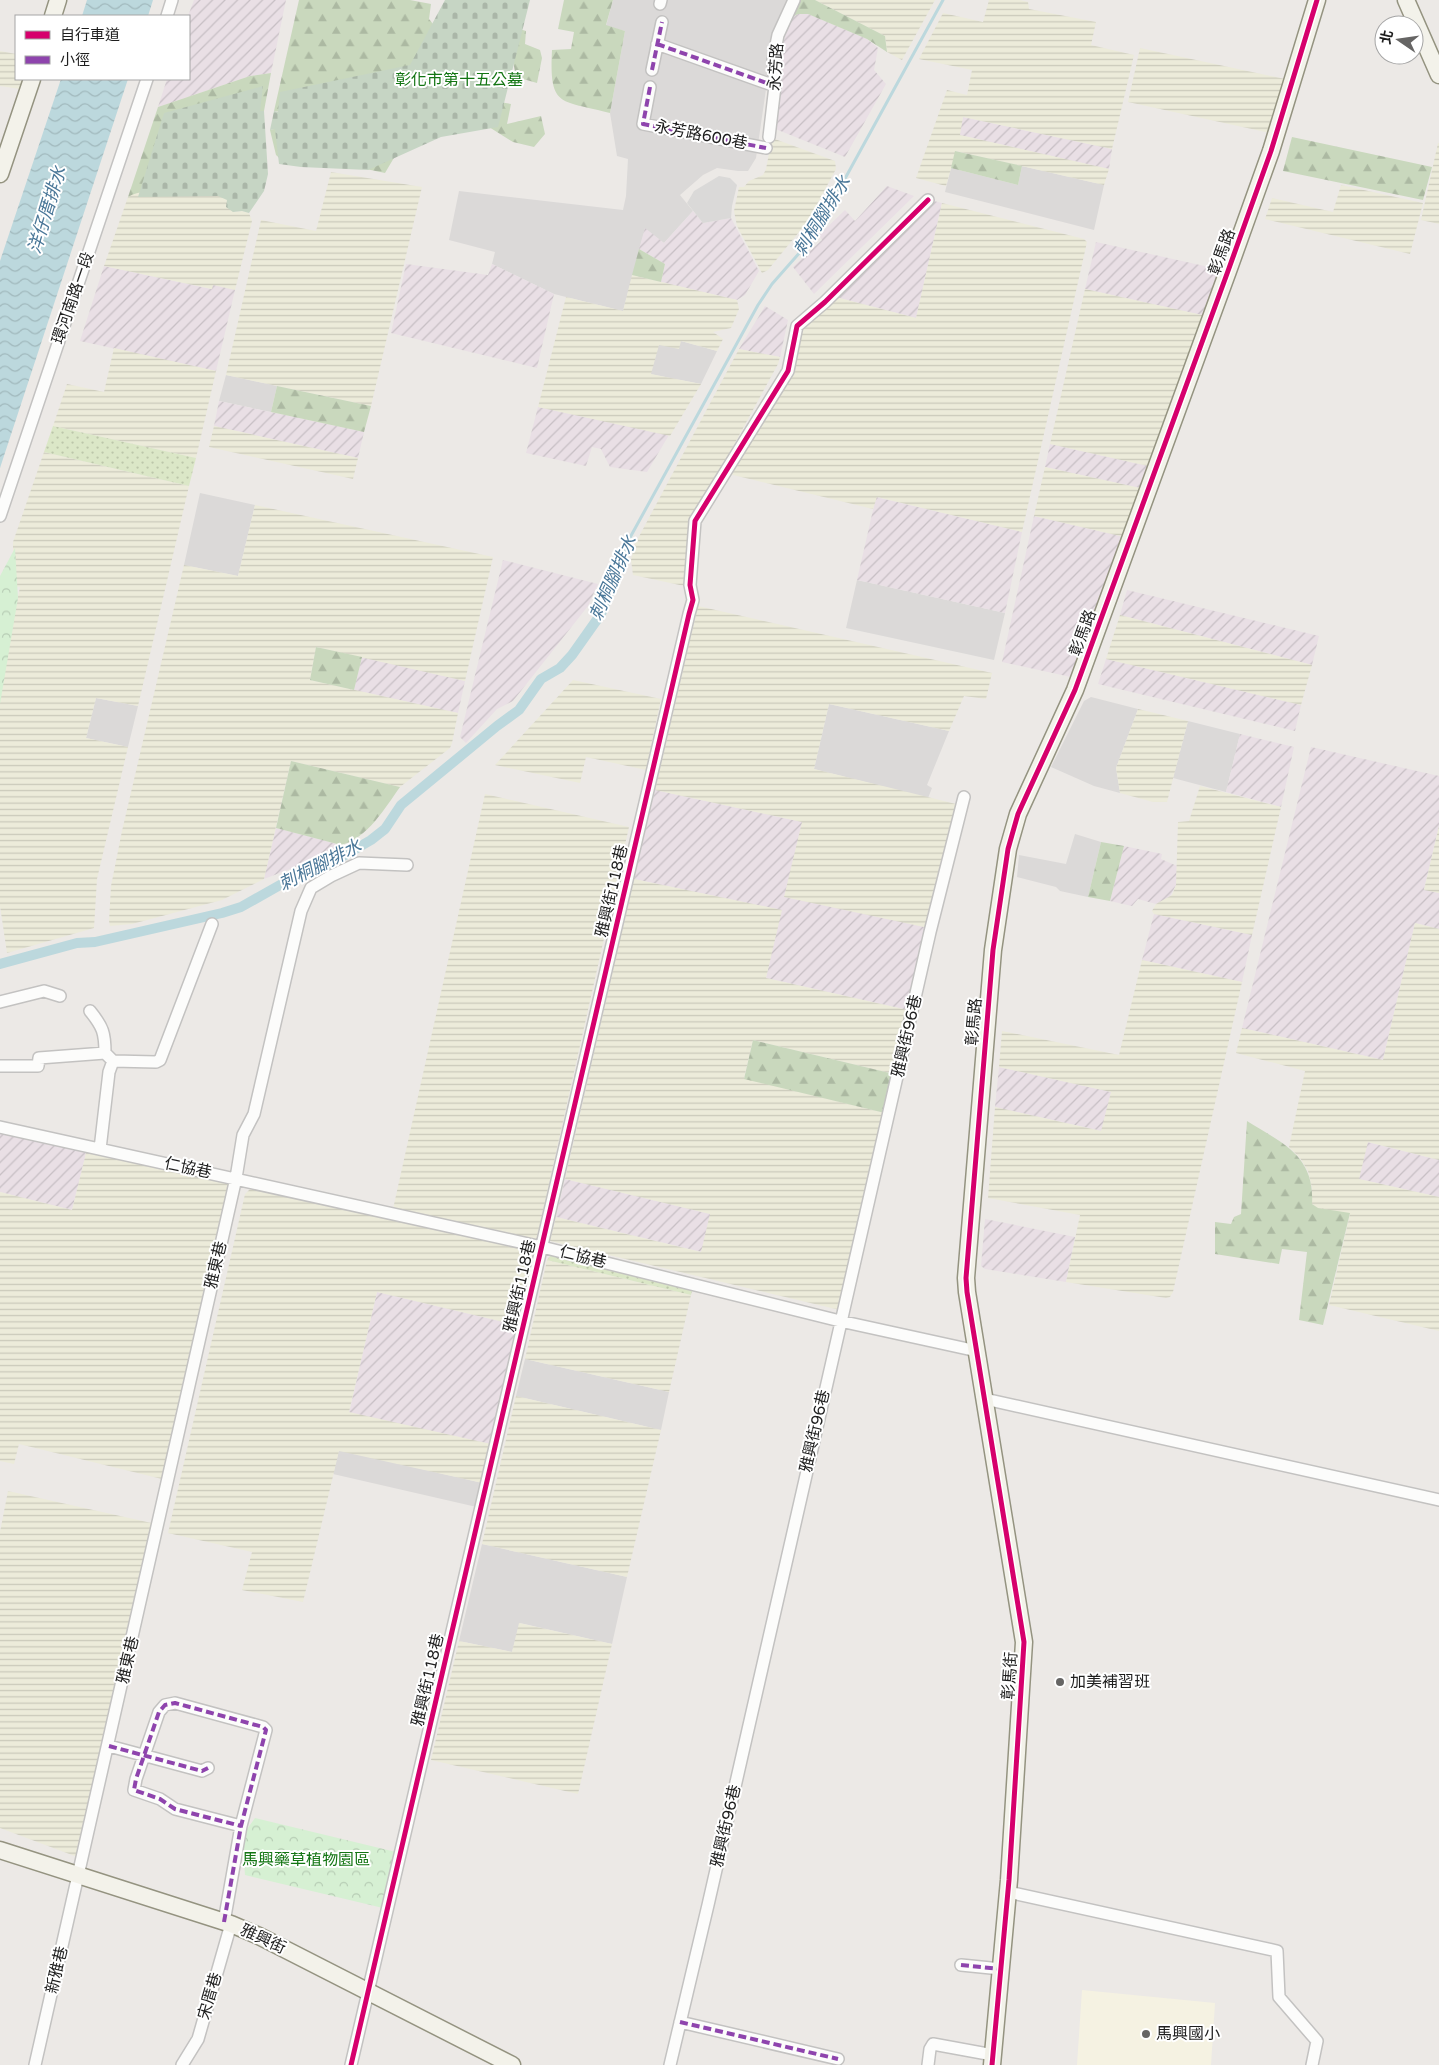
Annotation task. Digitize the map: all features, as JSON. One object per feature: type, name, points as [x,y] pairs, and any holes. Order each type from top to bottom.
[{"type":"street","points":[[53,15],[58,0]]},
{"type":"street","points":[[167,15],[172,0]]},
{"type":"street","name":"永芳路","points":[[768,142],[775,86],[773,60],[778,35],[794,0]]},
{"type":"street","name":"彰馬路","points":[[967,1292],[966,1278],[993,950],[1008,849],[1018,814],[1075,690],[1228,271],[1271,151],[1317,0]]},
{"type":"street","points":[[1406,0],[1439,75]]},
{"type":"street","points":[[652,70],[662,22]]},
{"type":"street","points":[[657,44],[775,86]]},
{"type":"street","points":[[0,174],[32,80]]},
{"type":"street","name":"環河南路一段","points":[[0,516],[147,80]]},
{"type":"street","name":"永芳路600巷","points":[[650,87],[643,124],[768,142]]},
{"type":"street","name":"雅興街118巷","points":[[351,2065],[693,600],[690,585],[695,521],[788,371],[796,326],[825,302],[928,200]]},
{"type":"street","name":"雅興街96巷","points":[[670,2065],[930,932],[964,797]]},
{"type":"street","name":"雅東巷","points":[[78,1876],[236,1178],[243,1134],[254,1114],[301,911],[311,888],[359,863],[407,865]]},
{"type":"street","points":[[0,1066],[38,1066],[40,1058],[71,1054],[156,1062],[160,1060],[212,924]]},
{"type":"street","points":[[0,1002],[44,991],[60,996]]},
{"type":"street","points":[[90,1011],[102,1026],[109,1057],[100,1149]]},
{"type":"street","name":"仁協巷","points":[[0,1127],[542,1247],[840,1321],[976,1351]]},
{"type":"street","name":"彰馬街","points":[[967,1292],[1024,1642],[1008,1892],[992,2060]]},
{"type":"street","points":[[985,1399],[1439,1500]]},
{"type":"street","points":[[227,1923],[241,1826],[266,1730],[263,1727],[175,1703],[169,1703],[161,1707],[136,1779],[134,1790],[160,1799],[175,1809],[241,1826]]},
{"type":"street","points":[[108,1746],[202,1771],[208,1768]]},
{"type":"street","name":"雅興街","points":[[0,1850],[227,1923],[259,1936],[512,2065]]},
{"type":"street","name":"新雅巷","points":[[35,2065],[78,1876]]},
{"type":"street","points":[[1008,1892],[1277,1951],[1279,1997],[1317,2041],[1312,2065]]},
{"type":"street","name":"宋厝巷","points":[[182,2065],[198,2038],[227,1923]]},
{"type":"street","points":[[960,1965],[1001,1968]]},
{"type":"street","points":[[680,2022],[838,2059]]},
{"type":"street","points":[[928,2065],[930,2046],[933,2044],[992,2060]]},
{"type":"shaded area","points":[[194,0],[286,0],[271,73],[250,76],[158,107],[167,80],[190,80],[190,15],[188,15]]},
{"type":"shaded area","points":[[613,0],[790,0],[774,34],[756,158],[748,171],[717,168],[703,175],[680,195],[693,211],[664,243],[645,229],[623,311],[554,294],[492,264],[495,252],[449,240],[459,191],[623,210],[626,196],[628,159],[617,156],[610,113],[625,31],[606,26]]},
{"type":"shaded area","points":[[798,14],[808,14],[867,39],[878,48],[874,70],[886,84],[845,157],[773,128],[783,44],[790,18]]},
{"type":"shaded area","points":[[963,117],[1112,149],[1109,169],[959,135]]},
{"type":"shaded area","points":[[1022,166],[1104,185],[1094,230],[945,192],[951,168],[1018,185]]},
{"type":"shaded area","points":[[719,176],[730,178],[737,185],[731,218],[703,223],[687,203],[694,191]]},
{"type":"shaded area","points":[[887,186],[914,196],[814,294],[793,267],[822,240],[819,235],[845,210],[855,221]]},
{"type":"shaded area","points":[[930,200],[942,203],[916,318],[828,295]]},
{"type":"shaded area","points":[[693,211],[703,223],[731,218],[759,271],[745,295],[737,300],[661,282],[665,264],[639,249],[645,228],[664,243]]},
{"type":"shaded area","points":[[1096,242],[1227,271],[1211,317],[1085,289]]},
{"type":"shaded area","points":[[406,264],[488,275],[492,264],[554,294],[537,368],[391,333]]},
{"type":"shaded area","points":[[104,266],[211,289],[213,284],[235,290],[216,371],[80,341]]},
{"type":"shaded area","points":[[765,306],[788,320],[780,357],[739,349]]},
{"type":"shaded area","points":[[681,341],[717,351],[701,384],[650,374],[659,344]]},
{"type":"shaded area","points":[[226,375],[277,386],[271,412],[219,401]]},
{"type":"shaded area","points":[[219,401],[364,432],[358,458],[214,426]]},
{"type":"shaded area","points":[[538,407],[669,435],[647,472],[610,467],[601,449],[592,447],[586,466],[526,453]]},
{"type":"shaded area","points":[[1050,444],[1157,468],[1149,490],[1045,467]]},
{"type":"shaded area","points":[[200,493],[255,505],[238,576],[184,565]]},
{"type":"shaded area","points":[[876,497],[1022,532],[1005,613],[857,580]]},
{"type":"shaded area","points":[[1034,516],[1133,539],[1080,679],[1002,662]]},
{"type":"shaded area","points":[[503,560],[598,584],[588,606],[513,701],[497,709],[466,743],[460,737]]},
{"type":"shaded area","points":[[857,580],[1005,613],[994,660],[846,628]]},
{"type":"shaded area","points":[[1127,590],[1319,636],[1312,665],[1120,615]]},
{"type":"shaded area","points":[[362,657],[465,681],[458,713],[354,690]]},
{"type":"shaded area","points":[[1106,659],[1301,705],[1295,731],[1098,684]]},
{"type":"shaded area","points":[[1091,697],[1138,709],[1116,768],[1120,793],[1094,786],[1051,767],[1084,701]]},
{"type":"shaded area","points":[[96,698],[138,706],[128,747],[86,738]]},
{"type":"shaded area","points":[[829,704],[949,731],[927,785],[932,788],[928,798],[814,769]]},
{"type":"shaded area","points":[[1188,721],[1240,734],[1226,792],[1173,778]]},
{"type":"shaded area","points":[[1240,734],[1294,747],[1281,807],[1226,792]]},
{"type":"shaded area","points":[[1311,747],[1439,776],[1439,826],[1424,889],[1439,893],[1439,929],[1415,923],[1383,1060],[1242,1028]]},
{"type":"shaded area","points":[[655,790],[802,822],[933,929],[912,1011],[766,978],[781,910],[634,879]]},
{"type":"shaded area","points":[[276,828],[341,845],[326,855],[264,879]]},
{"type":"shaded area","points":[[1075,834],[1101,842],[1088,897],[1060,891],[1056,887],[1017,877],[1019,855],[1066,864]]},
{"type":"shaded area","points":[[1124,846],[1162,854],[1161,859],[1177,866],[1176,885],[1169,898],[1156,904],[1138,899],[1132,906],[1110,901]]},
{"type":"shaded area","points":[[1154,914],[1252,935],[1242,982],[1142,960]]},
{"type":"shaded area","points":[[999,1067],[1111,1092],[1102,1131],[995,1107]]},
{"type":"shaded area","points":[[0,1125],[88,1145],[72,1210],[0,1192]]},
{"type":"shaded area","points":[[1367,1142],[1439,1160],[1439,1197],[1359,1179]]},
{"type":"shaded area","points":[[565,1179],[711,1214],[702,1252],[556,1217]]},
{"type":"shaded area","points":[[985,1219],[1075,1237],[1066,1282],[985,1269],[981,1266]]},
{"type":"shaded area","points":[[377,1292],[521,1326],[495,1445],[349,1413]]},
{"type":"shaded area","points":[[525,1359],[669,1392],[661,1430],[516,1396]]},
{"type":"shaded area","points":[[339,1450],[487,1484],[481,1508],[333,1474]]},
{"type":"shaded area","points":[[482,1544],[627,1577],[612,1644],[520,1623],[512,1652],[459,1641]]},
{"type":"shaded area","name":"馬興國小","points":[[1082,1990],[1215,2003],[1211,2065],[1077,2065]]},
{"type":"green space","name":"彰化市第十五公墓","points":[[299,0],[410,0],[431,4],[429,19],[433,24],[513,27],[526,31],[525,44],[540,50],[542,58],[537,83],[516,77],[513,61],[494,101],[511,104],[507,124],[541,116],[545,134],[534,147],[513,142],[489,127],[459,122],[398,151],[385,173],[347,165],[285,163],[276,155],[270,130],[294,124],[294,114],[274,111]]},
{"type":"green space","name":"彰化市第十五公墓","points":[[445,0],[530,0],[498,127],[441,137],[368,170],[301,167],[279,164],[275,129],[270,130],[274,111],[278,112],[280,92],[410,65]]},
{"type":"green space","points":[[564,0],[613,0],[606,25],[625,31],[610,113],[569,103],[556,92],[553,82],[552,50],[571,49],[574,32],[558,29]]},
{"type":"green space","points":[[800,0],[815,0],[885,36],[887,52],[867,39],[808,14],[798,14],[790,18]]},
{"type":"green space","points":[[815,0],[935,0],[902,60],[887,52],[885,36]]},
{"type":"green space","points":[[989,0],[1020,0],[1028,2],[1029,9],[1096,22],[1091,45],[1134,55],[1112,149],[963,117],[960,135],[1109,169],[1104,185],[956,151],[946,186],[916,178],[947,90],[967,95],[972,70],[919,59],[943,13],[983,22]]},
{"type":"green space","points":[[1140,48],[1285,79],[1270,133],[1128,102]]},
{"type":"green space","points":[[0,51],[15,54],[15,80],[24,80],[20,89],[0,86]]},
{"type":"green space","points":[[271,73],[264,111],[243,114],[191,168],[190,196],[142,192],[128,197],[158,107],[250,76]]},
{"type":"green space","points":[[263,86],[260,111],[264,111],[268,174],[264,191],[249,213],[242,211],[233,212],[226,207],[227,200],[218,196],[138,197],[164,113]]},
{"type":"green space","points":[[1292,137],[1432,167],[1423,200],[1283,171]]},
{"type":"green space","points":[[772,138],[835,161],[836,169],[808,221],[768,270],[762,273],[737,226],[734,211],[739,187],[744,187],[749,181],[763,175]]},
{"type":"green space","points":[[1439,143],[1439,224],[1421,220]]},
{"type":"green space","points":[[955,151],[1022,166],[1018,185],[951,168]]},
{"type":"green space","points":[[331,172],[422,187],[371,406],[226,375],[261,220],[316,231]]},
{"type":"green space","points":[[221,182],[234,212],[242,211],[249,213],[252,221],[235,290],[213,285],[212,289],[104,266],[128,197],[134,192],[144,191],[182,196]]},
{"type":"green space","points":[[1341,185],[1423,203],[1410,254],[1265,219],[1272,198],[1333,212]]},
{"type":"green space","points":[[942,203],[1084,239],[1087,242],[1022,532],[877,497],[873,509],[729,474],[786,370],[798,319],[828,295],[916,318]]},
{"type":"green space","points":[[639,249],[665,264],[661,282],[632,275]]},
{"type":"green space","points":[[632,275],[737,300],[739,309],[731,328],[713,332],[723,339],[717,351],[681,341],[679,349],[659,345],[651,374],[701,384],[670,436],[538,407],[566,297],[623,311]]},
{"type":"green space","points":[[1085,289],[1211,317],[1157,468],[1050,444]]},
{"type":"green space","points":[[114,348],[216,371],[196,458],[53,426],[67,384],[104,392]]},
{"type":"green space","points":[[739,349],[780,357],[778,364],[694,518],[689,587],[633,575],[631,560],[635,544]]},
{"type":"green space","points":[[277,386],[371,406],[364,432],[271,412]]},
{"type":"green space","points":[[53,426],[196,458],[189,486],[44,452]]},
{"type":"green space","points":[[214,426],[358,458],[353,479],[209,447]]},
{"type":"green space","points":[[44,452],[189,486],[138,706],[96,698],[86,738],[128,747],[97,879],[94,928],[7,953],[0,906],[0,685],[20,587],[13,586],[13,542]]},
{"type":"green space","points":[[1045,467],[1149,490],[1133,539],[1034,516]]},
{"type":"green space","points":[[255,505],[493,557],[465,681],[316,647],[310,680],[458,713],[452,743],[450,748],[400,787],[291,761],[264,879],[222,900],[132,924],[110,926],[111,886],[122,831],[184,565],[238,576]]},
{"type":"green space","points":[[15,548],[18,598],[0,704],[0,576]]},
{"type":"green space","points":[[698,606],[992,673],[986,699],[964,696],[949,731],[829,704],[814,769],[960,805],[933,929],[784,897],[802,822],[655,790]]},
{"type":"green space","points":[[1120,615],[1312,665],[1301,705],[1106,659]]},
{"type":"green space","points":[[316,647],[362,657],[354,690],[310,680]]},
{"type":"green space","points":[[573,680],[661,699],[646,770],[586,757],[580,783],[495,765]]},
{"type":"green space","points":[[1138,709],[1188,721],[1167,802],[1153,802],[1120,793],[1116,768]]},
{"type":"green space","points":[[291,761],[400,787],[382,813],[367,830],[350,842],[341,845],[276,828]]},
{"type":"green space","points":[[1200,786],[1281,807],[1252,935],[1154,914],[1152,911],[1156,904],[1172,895],[1176,885],[1178,822],[1189,821]]},
{"type":"green space","points":[[485,794],[629,827],[536,1242],[393,1209]]},
{"type":"green space","points":[[1439,826],[1439,893],[1424,890]]},
{"type":"green space","points":[[1101,842],[1124,846],[1110,901],[1088,897]]},
{"type":"green space","points":[[634,879],[782,910],[766,978],[912,1011],[898,1075],[753,1040],[744,1078],[889,1114],[844,1311],[550,1241],[556,1217],[701,1252],[710,1214],[565,1179]]},
{"type":"green space","points":[[1415,923],[1439,929],[1439,1160],[1368,1142],[1359,1179],[1439,1197],[1439,1331],[1329,1305],[1350,1214],[1317,1208],[1312,1204],[1312,1188],[1308,1171],[1300,1158],[1289,1147],[1305,1071],[1236,1053],[1242,1028],[1383,1060]]},
{"type":"green space","points":[[1142,960],[1242,982],[1173,1292],[1170,1297],[1166,1298],[1066,1282],[1080,1215],[988,1198],[995,1107],[1101,1131],[1111,1092],[999,1067],[1002,1031],[1119,1055]]},
{"type":"green space","points":[[753,1040],[898,1075],[889,1114],[744,1079]]},
{"type":"green space","points":[[1247,1121],[1284,1144],[1302,1162],[1312,1187],[1312,1204],[1318,1208],[1350,1213],[1323,1325],[1299,1320],[1307,1252],[1282,1249],[1279,1264],[1215,1254],[1215,1222],[1231,1224],[1234,1217],[1241,1214]]},
{"type":"green space","points":[[88,1145],[234,1178],[166,1480],[19,1444],[14,1464],[0,1461],[0,1192],[72,1210]]},
{"type":"green space","points":[[255,1184],[538,1250],[521,1326],[377,1292],[349,1412],[495,1445],[487,1484],[339,1451],[303,1602],[242,1590],[252,1552],[168,1533],[245,1194]]},
{"type":"green space","points":[[552,1253],[693,1287],[691,1295],[547,1260]]},
{"type":"green space","points":[[547,1260],[691,1295],[669,1392],[525,1359]]},
{"type":"green space","points":[[516,1396],[661,1430],[627,1577],[482,1544]]},
{"type":"green space","points":[[8,1491],[156,1524],[80,1858],[0,1828],[0,1532]]},
{"type":"green space","points":[[519,1623],[612,1644],[578,1794],[431,1760],[459,1641],[512,1652]]},
{"type":"green space","name":"馬興藥草植物園區","points":[[255,1818],[396,1852],[383,1908],[245,1875],[242,1836]]},
{"type":"water","points":[[87,0],[153,0],[148,15],[82,15]]},
{"type":"water","name":"洋仔厝排水","points":[[61,80],[128,80],[0,468],[0,261]]},
{"type":"waterway","name":"刺桐腳排水","points":[[610,591],[627,543],[758,305],[772,284],[809,242],[943,0]]},
{"type":"waterway","name":"刺桐腳排水","points":[[0,964],[77,943],[95,942],[241,907],[303,872],[328,865],[371,840],[385,829],[401,805],[519,710],[541,679],[560,668],[572,655],[601,614],[610,591]]},
{"type":"marked path","points":[[652,70],[662,22]]},
{"type":"marked path","points":[[657,44],[775,86]]},
{"type":"marked path","points":[[650,87],[643,124],[766,148]]},
{"type":"marked path","points":[[224,1922],[241,1826],[266,1730],[263,1727],[175,1703],[165,1705],[159,1712],[134,1790],[160,1799],[175,1809],[241,1826]]},
{"type":"marked path","points":[[109,1746],[202,1771],[208,1768]]},
{"type":"marked path","points":[[961,1965],[1001,1969]]},
{"type":"marked path","points":[[680,2022],[838,2059]]},
{"type":"cycle path","points":[[992,2065],[1009,1880],[1024,1642],[966,1278],[993,950],[1008,849],[1018,814],[1075,690],[1228,271],[1271,151],[1317,0]]},
{"type":"cycle path","points":[[351,2065],[693,600],[690,585],[695,521],[788,371],[797,326],[825,302],[928,200]]},
{"type":"place","name":"加美補習班","points":[[1060,1682]]},
{"type":"place","name":"馬興國小","points":[[1146,2034]]}]
